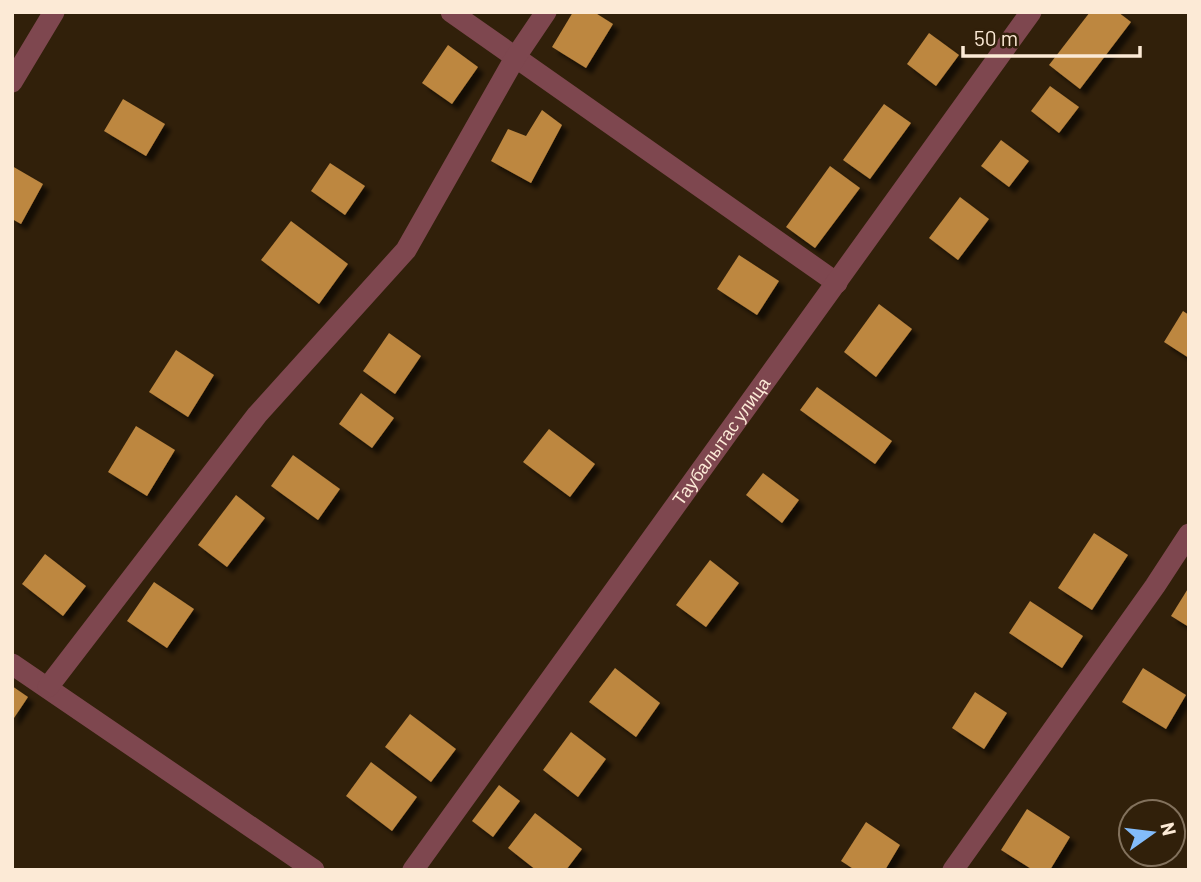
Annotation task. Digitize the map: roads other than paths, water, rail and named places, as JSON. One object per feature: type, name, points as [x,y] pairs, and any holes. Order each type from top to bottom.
[{"type":"street","points":[[12,82],[54,12]]},
{"type":"street","points":[[451,12],[837,283]]},
{"type":"street","points":[[48,687],[257,415],[406,250],[515,58],[547,12]]},
{"type":"street","name":"Таубалытас улица","points":[[413,870],[1031,12]]},
{"type":"street","points":[[953,870],[1189,534]]},
{"type":"street","points":[[12,664],[314,870]]}]
